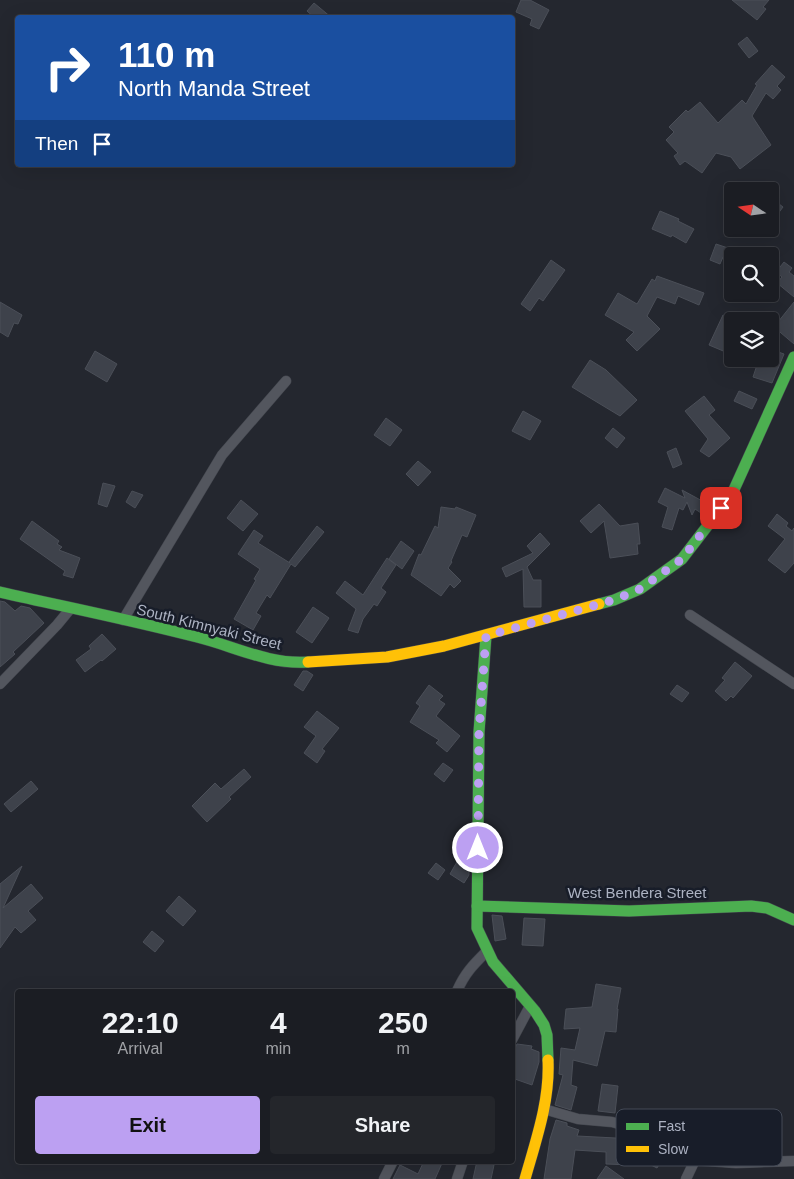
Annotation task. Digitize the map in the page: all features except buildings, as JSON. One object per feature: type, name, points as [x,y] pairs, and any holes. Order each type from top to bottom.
[{"type":"street","name":"South Kimnyaki Street","points":[[0,592],[198,637],[266,658],[295,662],[387,657],[486,636],[614,600],[640,589],[682,559],[732,494],[794,358]]},
{"type":"street","points":[[123,620],[222,455],[286,382]]},
{"type":"street","points":[[0,684],[57,626],[71,608]]},
{"type":"street","points":[[690,615],[794,684]]},
{"type":"street","points":[[486,636],[479,732],[477,928],[493,962],[544,1025],[546,1035],[549,1078],[544,1109],[525,1179]]},
{"type":"street","name":"West Bendera Street","points":[[477,906],[629,911],[751,906],[767,908],[794,920]]},
{"type":"street","points":[[458,989],[467,972],[487,951]]},
{"type":"street","points":[[515,1034],[530,1006]]},
{"type":"street","points":[[544,1109],[578,1119],[616,1123]]},
{"type":"street","points":[[384,1179],[392,1164]]},
{"type":"street","points":[[457,1179],[462,1164]]},
{"type":"street","points":[[686,1179],[692,1166]]},
{"type":"traffic: fast","points":[[599,604],[640,589],[682,559],[732,494],[794,357]]},
{"type":"traffic: fast","points":[[0,592],[173,631],[265,658],[279,661],[308,662]]},
{"type":"traffic: fast","points":[[486,636],[479,732],[477,928],[493,962],[535,1011],[544,1025],[547,1035],[548,1060]]},
{"type":"traffic: fast","points":[[477,906],[629,911],[751,906],[767,908],[794,920]]},
{"type":"traffic: slow","points":[[308,662],[387,657],[444,646],[599,604]]},
{"type":"traffic: slow","points":[[525,1179],[545,1105],[548,1060]]},
{"type":"route","points":[[478,848],[479,732],[486,636],[614,600],[640,589],[682,559],[721,508]]}]
